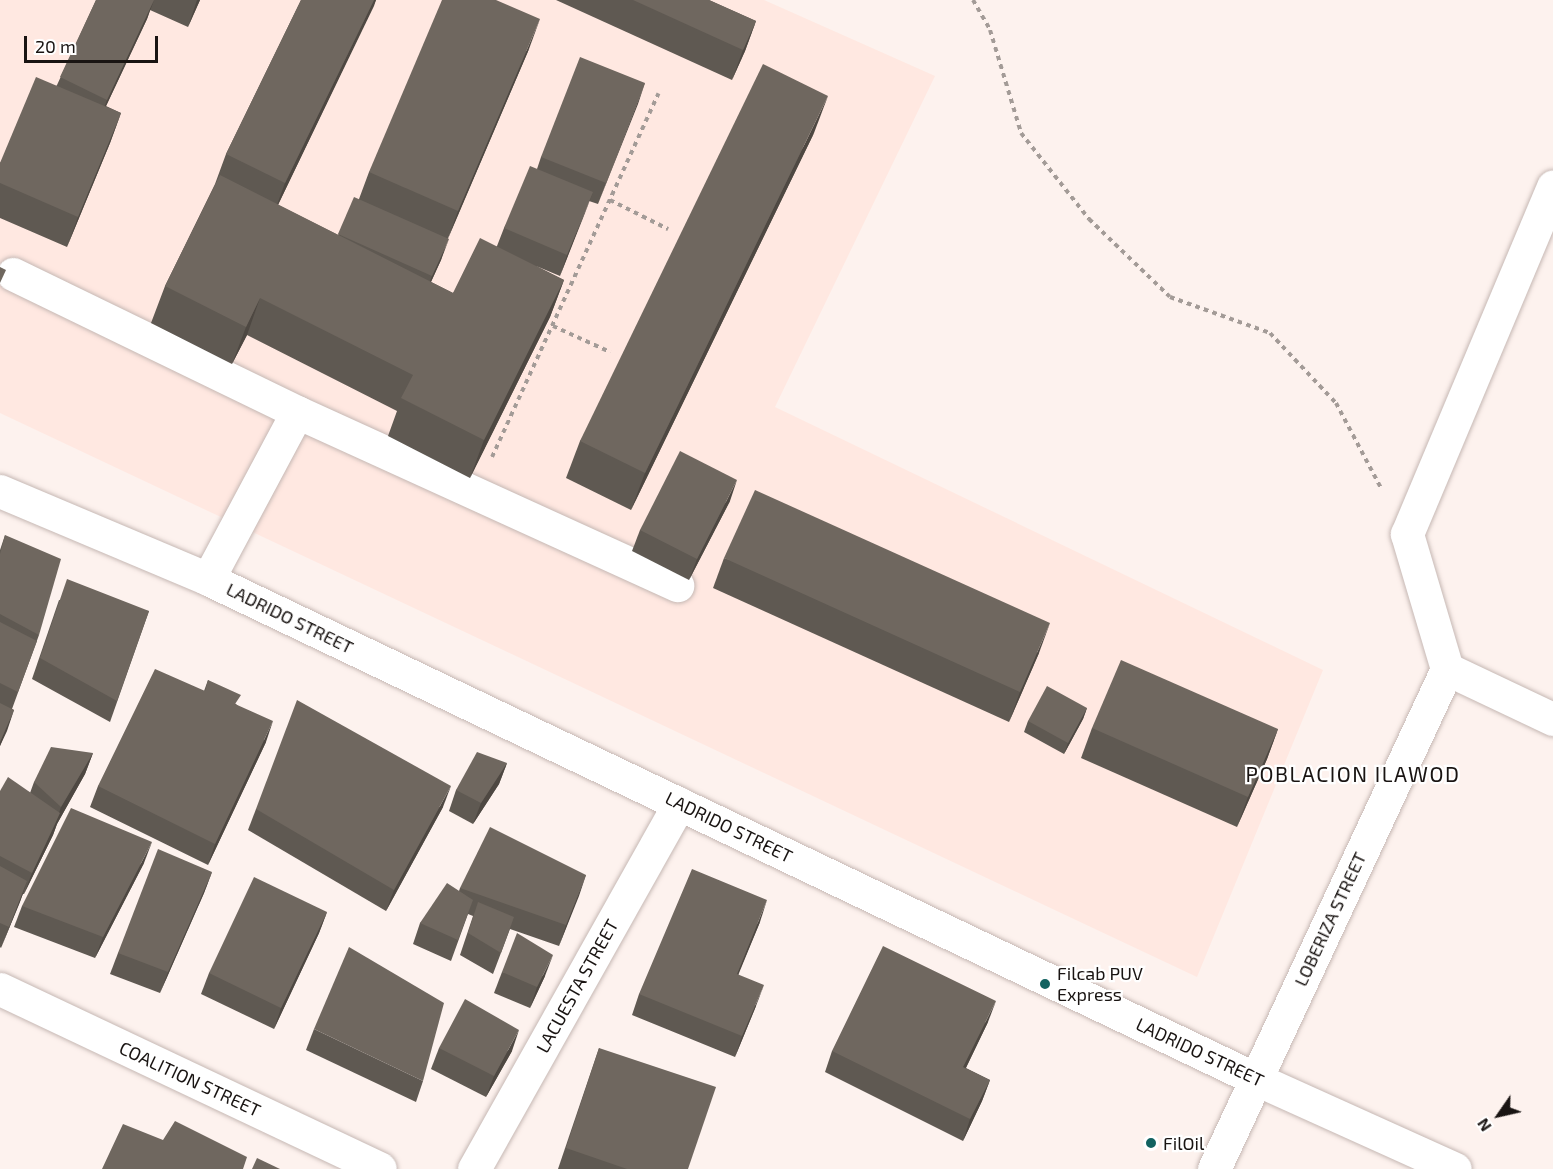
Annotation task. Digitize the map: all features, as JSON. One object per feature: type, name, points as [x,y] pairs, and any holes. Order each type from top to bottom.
[{"type":"street","points":[[1553,186],[1407,534],[1446,669],[1553,719]]},
{"type":"street","points":[[13,274],[297,412],[677,585]]},
{"type":"street","points":[[208,579],[297,412]]},
{"type":"street","name":"LADRIDO STREET","points":[[0,491],[208,579],[1256,1079],[1455,1169]]},
{"type":"street","name":"LOBERIZA STREET","points":[[1214,1169],[1446,669]]},
{"type":"street","name":"LACUESTA STREET","points":[[474,1169],[680,804]]},
{"type":"street","name":"COALITION STREET","points":[[0,990],[380,1169]]},
{"type":"path","points":[[973,0],[990,30],[1022,133],[1089,219],[1170,297],[1270,333],[1336,403],[1407,534]]},
{"type":"path","points":[[475,493],[659,93]]},
{"type":"path","points":[[610,200],[668,229]]},
{"type":"path","points":[[553,326],[610,352]]},
{"type":"shaded area","points":[[0,0],[764,0],[935,76],[775,407],[1323,670],[1197,977],[0,413]]},
{"type":"building","points":[[96,0],[154,0],[107,100],[60,77]]},
{"type":"building","points":[[301,0],[374,0],[285,183],[226,154]]},
{"type":"building","points":[[442,0],[496,0],[540,19],[458,211],[369,172]]},
{"type":"building","points":[[633,0],[709,0],[756,21],[743,50]]},
{"type":"building","points":[[580,57],[645,83],[606,183],[541,157]]},
{"type":"building","points":[[763,64],[828,96],[645,473],[580,441]]},
{"type":"building","points":[[36,77],[121,113],[78,217],[0,183],[0,163]]},
{"type":"building","points":[[530,166],[593,192],[567,255],[504,228]]},
{"type":"building","points":[[220,175],[453,293],[480,238],[564,280],[484,440],[401,398],[413,375],[260,298],[246,327],[165,286]]},
{"type":"building","points":[[354,197],[449,239],[432,276],[338,234]]},
{"type":"building","points":[[0,267],[6,270],[0,283]]},
{"type":"building","points":[[680,451],[737,480],[697,559],[640,530]]},
{"type":"building","points":[[755,490],[1050,623],[1020,692],[724,558]]},
{"type":"building","points":[[5,535],[61,559],[39,635],[0,614],[0,554]]},
{"type":"building","points":[[67,579],[149,611],[117,701],[40,658]]},
{"type":"building","points":[[0,622],[37,641],[18,692],[0,683]]},
{"type":"building","points":[[1121,660],[1278,729],[1248,797],[1092,728]]},
{"type":"building","points":[[155,669],[205,691],[208,680],[241,695],[235,704],[273,721],[215,844],[98,786]]},
{"type":"building","points":[[1047,686],[1087,708],[1068,743],[1028,721]]},
{"type":"building","points":[[297,700],[451,786],[394,890],[256,809]]},
{"type":"building","points":[[0,703],[14,710],[0,742]]},
{"type":"building","points":[[51,747],[93,753],[61,807],[34,782]]},
{"type":"building","points":[[477,752],[507,763],[481,803],[456,790]]},
{"type":"building","points":[[8,777],[60,813],[32,873],[0,856],[0,791]]},
{"type":"building","points":[[71,808],[152,842],[103,937],[22,906]]},
{"type":"building","points":[[490,827],[586,875],[566,925],[460,888]]},
{"type":"building","points":[[158,849],[212,872],[168,972],[118,953]]},
{"type":"building","points":[[0,866],[27,881],[9,927],[0,923]]},
{"type":"building","points":[[692,869],[767,900],[737,974],[764,985],[742,1036],[639,994]]},
{"type":"building","points":[[254,877],[327,912],[281,1008],[209,973]]},
{"type":"building","points":[[447,883],[473,900],[458,940],[420,923]]},
{"type":"building","points":[[478,902],[514,917],[501,953],[468,933]]},
{"type":"building","points":[[517,933],[553,955],[537,987],[502,972]]},
{"type":"building","points":[[883,946],[996,1001],[963,1067],[990,1080],[970,1119],[832,1051]]},
{"type":"building","points":[[349,947],[444,1003],[423,1081],[314,1029]]},
{"type":"building","points":[[465,999],[519,1030],[494,1076],[439,1048]]},
{"type":"building","points":[[599,1048],[716,1087],[688,1169],[627,1169],[566,1148]]},
{"type":"building","points":[[175,1121],[247,1157],[243,1169],[102,1169],[123,1124],[163,1140]]},
{"type":"building","points":[[257,1158],[280,1169],[252,1169]]},
{"type":"place","name":"Filcab PUV Express","points":[[1045,984]]},
{"type":"place","name":"FilOil","points":[[1151,1143]]},
{"type":"district","name":"POBLACION ILAWOD","points":[[1353,774]]}]
